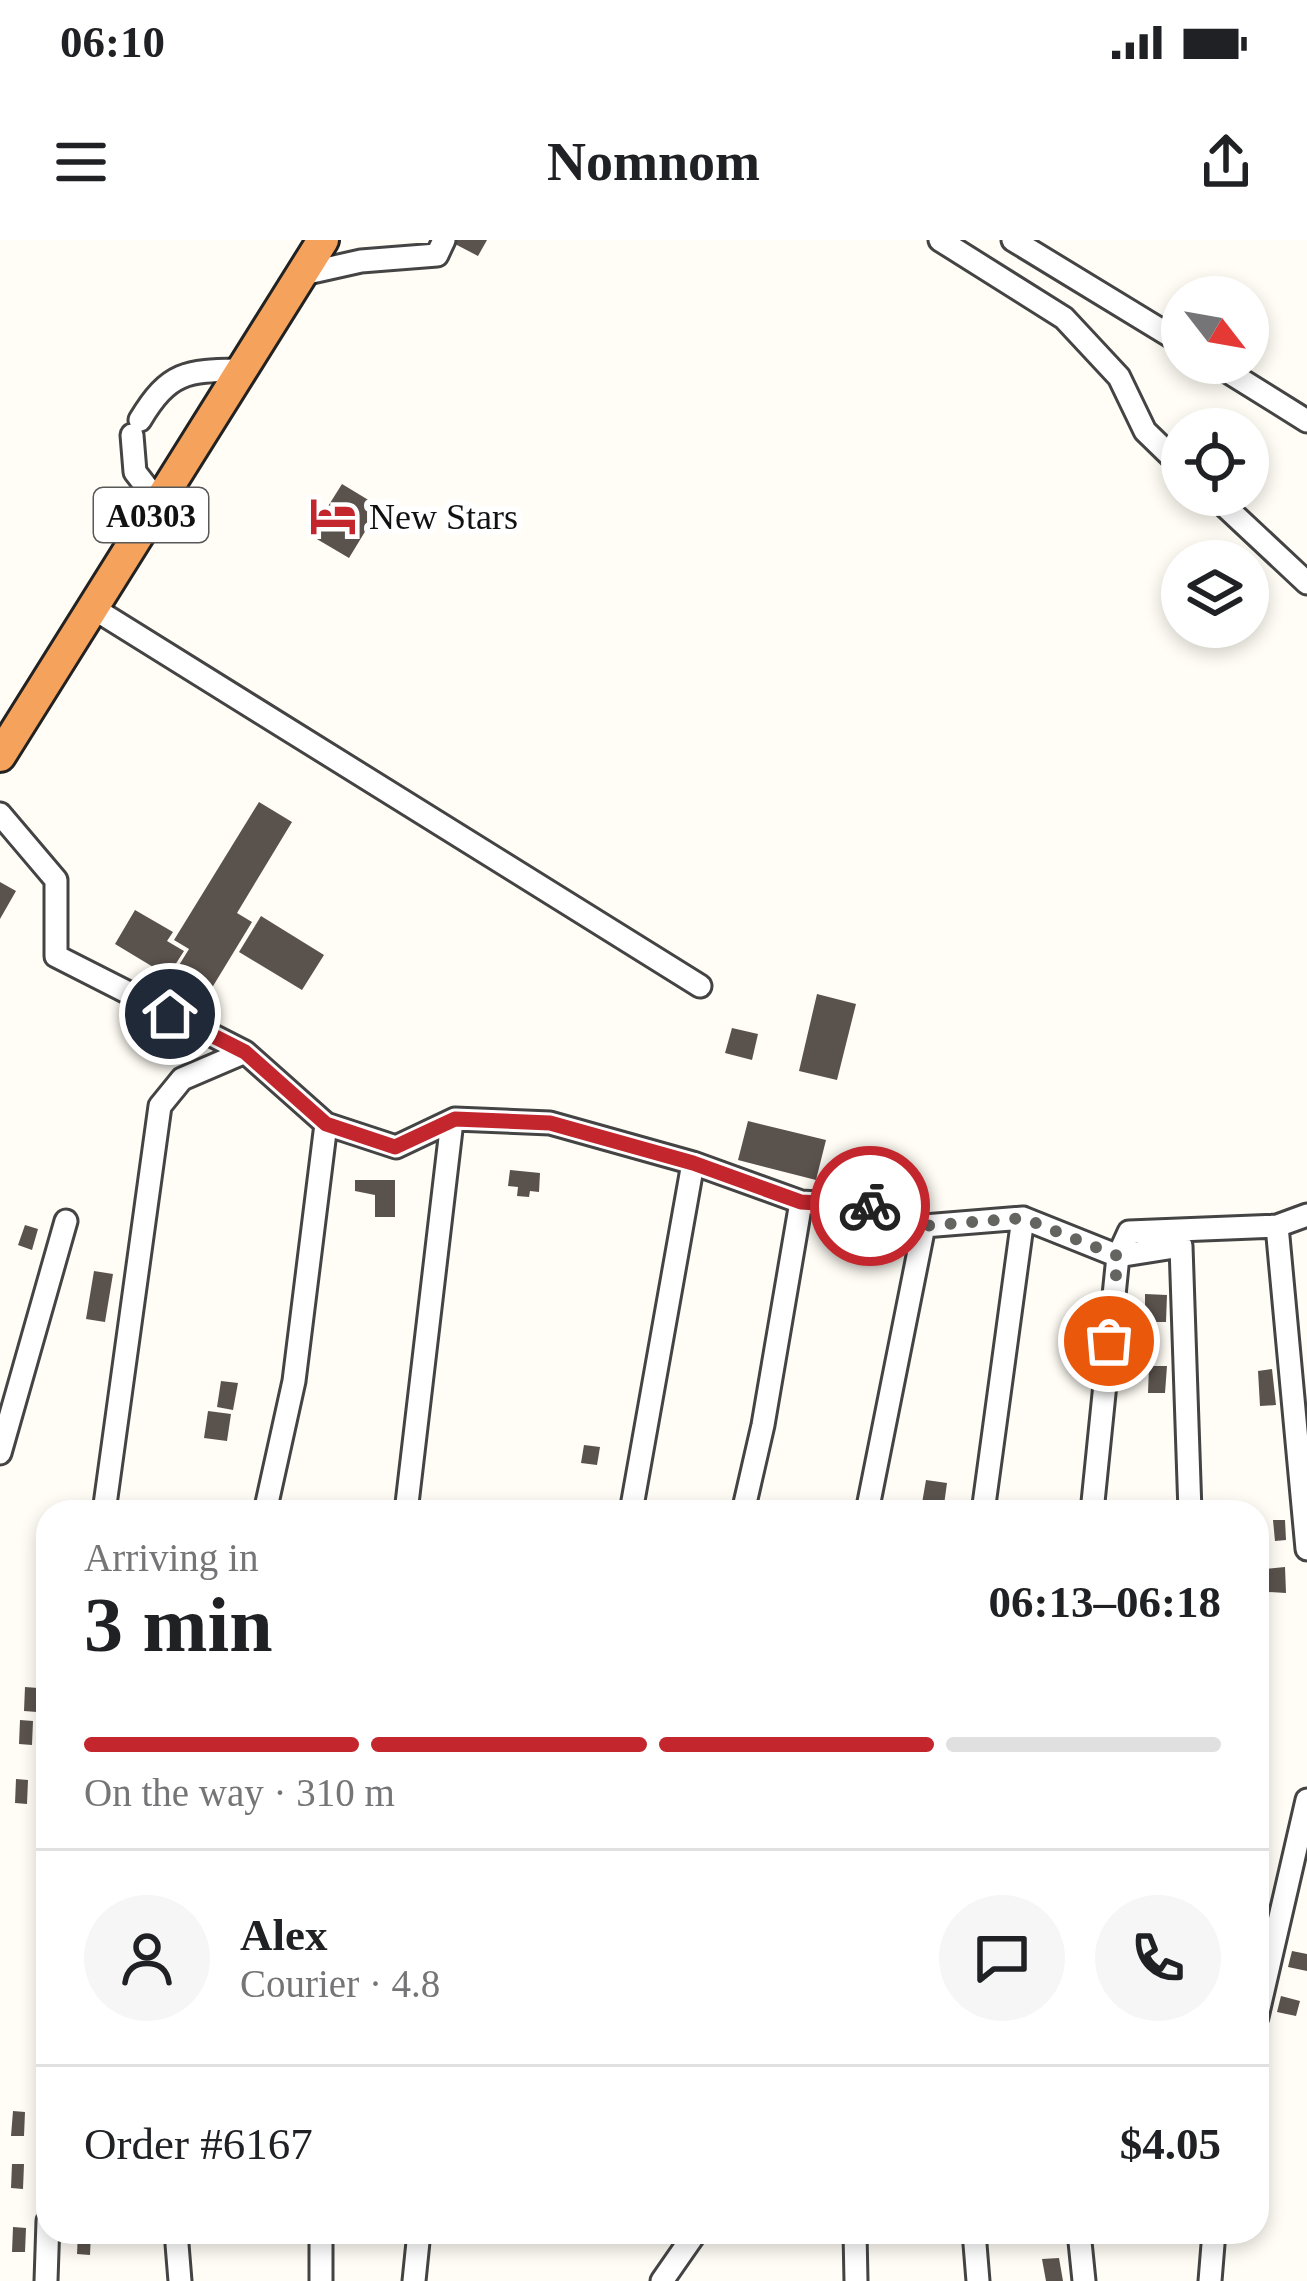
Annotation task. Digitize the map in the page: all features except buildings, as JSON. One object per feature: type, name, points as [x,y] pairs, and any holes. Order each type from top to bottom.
[{"type":"highway","name":"A0303","points":[[0,756],[323,240]]},
{"type":"street","points":[[303,274],[361,261],[437,255],[444,240]]},
{"type":"street","points":[[940,240],[1064,318],[1119,377],[1144,431],[1161,447]]},
{"type":"street","points":[[1012,240],[1161,330]]},
{"type":"street","points":[[159,503],[135,472],[136,427],[156,393],[191,370],[242,370]]},
{"type":"street","points":[[1247,384],[1307,422]]},
{"type":"street","points":[[1235,516],[1307,583]]},
{"type":"street","points":[[93,608],[700,986]]},
{"type":"street","points":[[0,814],[56,880],[56,956],[245,1052],[326,1124],[395,1147],[452,1121],[550,1123],[693,1163],[801,1202],[895,1207],[924,1226],[1023,1218],[1118,1256],[1181,1246]]},
{"type":"street","points":[[106,1500],[160,1106],[182,1079],[245,1052]]},
{"type":"street","points":[[407,1500],[452,1121]]},
{"type":"street","points":[[268,1500],[294,1381],[326,1124]]},
{"type":"street","points":[[633,1500],[693,1163]]},
{"type":"street","points":[[745,1500],[763,1425],[801,1202]]},
{"type":"street","points":[[1129,1232],[1276,1226],[1307,1215]]},
{"type":"street","points":[[985,1500],[1023,1218]]},
{"type":"street","points":[[0,1453],[66,1221]]},
{"type":"street","points":[[869,1500],[924,1226]]},
{"type":"street","points":[[1276,1226],[1307,1550]]},
{"type":"street","points":[[1093,1500],[1118,1256],[1129,1232]]},
{"type":"street","points":[[1129,1232],[1181,1246]]},
{"type":"street","points":[[1181,1246],[1190,1500]]},
{"type":"street","points":[[1269,1965],[1307,1801]]},
{"type":"street","points":[[46,2281],[47,2244]]},
{"type":"street","points":[[177,2244],[180,2281]]},
{"type":"street","points":[[321,2244],[321,2281]]},
{"type":"street","points":[[414,2281],[418,2244]]},
{"type":"street","points":[[662,2281],[688,2244]]},
{"type":"street","points":[[855,2244],[856,2281]]},
{"type":"street","points":[[975,2244],[978,2281]]},
{"type":"street","points":[[1080,2244],[1084,2281]]},
{"type":"street","points":[[1210,2281],[1213,2244]]},
{"type":"way so far","points":[[870,1206],[895,1207],[924,1226],[1023,1218],[1118,1256],[1109,1341]]},
{"type":"place","name":"New Stars","points":[[333,516]]},
{"type":"route","points":[[170,1014],[245,1052],[326,1124],[395,1147],[455,1119],[550,1123],[693,1163],[801,1202],[870,1206]]}]
